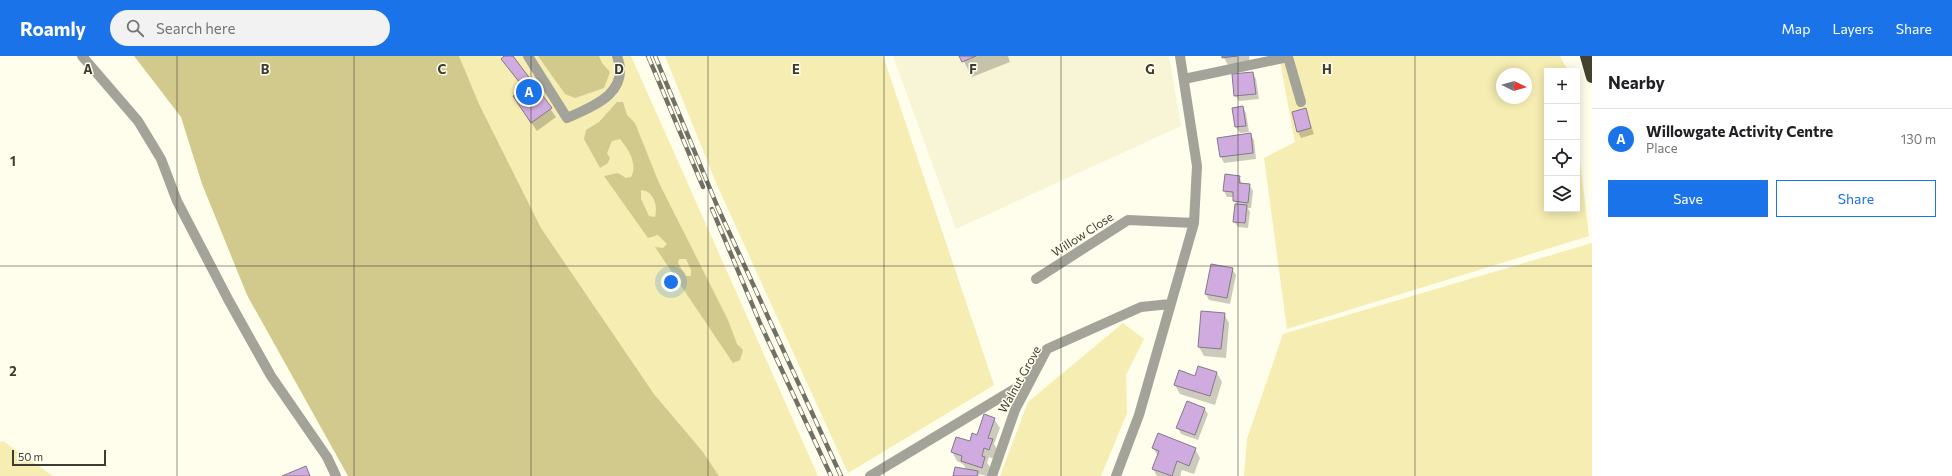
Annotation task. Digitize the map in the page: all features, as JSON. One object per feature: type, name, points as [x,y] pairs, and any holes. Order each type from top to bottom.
[{"type":"highway","points":[[1586,56],[1592,77]]},
{"type":"street","points":[[82,56],[138,120],[161,159],[177,201],[240,321],[271,376],[327,457],[336,476]]},
{"type":"street","points":[[528,56],[567,118],[601,102],[611,92],[617,84],[620,76],[620,65],[617,56]]},
{"type":"street","points":[[1116,476],[1138,415],[1194,223],[1197,166],[1180,56]]},
{"type":"street","points":[[1184,79],[1288,57],[1301,102]]},
{"type":"street","name":"Willow Close","points":[[1036,279],[1128,220],[1194,223]]},
{"type":"street","name":"Walnut Grove","points":[[992,476],[1015,410],[1048,349],[1141,307],[1170,304]]},
{"type":"street","points":[[870,476],[1032,379]]},
{"type":"shaded area","points":[[134,56],[459,56],[479,104],[541,228],[654,394],[703,452],[719,476],[348,476],[247,295],[202,184],[181,117]]},
{"type":"shaded area","points":[[459,56],[631,56],[818,476],[719,476],[703,452],[654,394],[541,228],[479,104]]},
{"type":"shaded area","points":[[538,56],[599,56],[602,63],[610,72],[604,88],[575,98],[565,94]]},
{"type":"shaded area","points":[[665,56],[883,56],[994,385],[848,473],[717,185]]},
{"type":"shaded area","points":[[893,56],[1169,56],[1181,126],[956,229]]},
{"type":"shaded area","points":[[1279,56],[1560,56],[1566,68],[1544,68],[1544,212],[1580,212],[1580,161],[1589,236],[1287,329],[1264,158],[1295,142]]},
{"type":"shaded area","points":[[617,102],[623,102],[627,115],[635,123],[659,183],[728,320],[737,344],[743,350],[740,360],[733,363],[655,247],[663,248],[667,244],[658,235],[648,238],[604,176],[618,173],[626,178],[631,177],[634,167],[632,157],[620,139],[612,141],[607,153],[610,158],[608,163],[600,168],[584,139],[586,130],[599,122]],"holes":[[[641,190],[652,196],[656,208],[655,217],[649,216],[641,199]],[[679,259],[686,259],[691,270],[691,276],[686,276],[678,263]]]},
{"type":"shaded area","points":[[1592,243],[1592,476],[1244,476],[1247,439],[1283,334]]},
{"type":"shaded area","points":[[1123,323],[1144,339],[1126,375],[1127,413],[1101,476],[1000,476],[1028,402]]},
{"type":"shaded area","points":[[3,441],[53,476],[0,476],[0,442]]},
{"type":"building","points":[[504,56],[513,56],[552,108],[531,123],[513,96],[524,88],[501,59]]},
{"type":"building","points":[[959,56],[976,56],[962,62]]},
{"type":"building","points":[[1222,56],[1237,56],[1222,58]]},
{"type":"building","points":[[1253,72],[1256,94],[1234,96],[1232,74]]},
{"type":"building","points":[[1243,106],[1246,126],[1235,127],[1232,108]]},
{"type":"building","points":[[1306,108],[1311,128],[1297,132],[1292,112]]},
{"type":"building","points":[[1251,133],[1253,153],[1220,157],[1217,138]]},
{"type":"building","points":[[1225,174],[1240,176],[1239,183],[1250,184],[1248,203],[1233,201],[1233,192],[1223,191]]},
{"type":"building","points":[[1235,204],[1247,205],[1245,223],[1233,222]]},
{"type":"building","points":[[1211,264],[1233,268],[1227,298],[1205,294]]},
{"type":"building","points":[[1201,311],[1225,313],[1221,349],[1198,347]]},
{"type":"building","points":[[1198,366],[1217,372],[1210,396],[1174,385],[1179,370],[1195,376]]},
{"type":"building","points":[[1187,401],[1205,408],[1195,435],[1176,428]]},
{"type":"building","points":[[984,414],[995,418],[988,438],[993,439],[989,450],[984,448],[982,456],[985,457],[982,468],[961,461],[962,456],[951,452],[956,437],[970,441],[972,433],[977,435]]},
{"type":"building","points":[[1158,433],[1196,448],[1189,466],[1177,461],[1172,476],[1152,469],[1159,451],[1152,448]]},
{"type":"building","points":[[306,466],[310,476],[282,476]]},
{"type":"building","points":[[955,467],[978,471],[977,476],[953,476]]},
{"type":"railway","points":[[648,56],[703,187]]},
{"type":"railway","points":[[655,56],[718,208],[841,476]]},
{"type":"railway","points":[[712,209],[760,323],[831,476]]},
{"type":"place","name":"Willowgate Activity Centre","points":[[529,92]]}]
